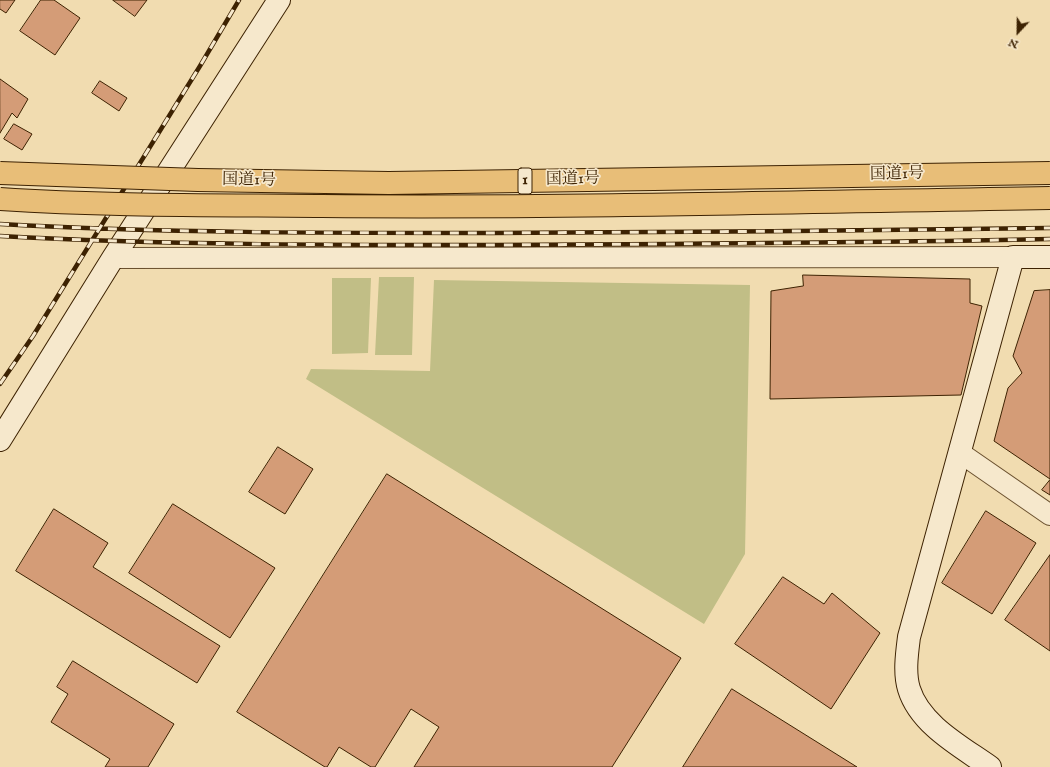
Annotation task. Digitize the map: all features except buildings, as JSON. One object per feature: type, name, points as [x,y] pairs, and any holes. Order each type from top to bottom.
[{"type":"highway","name":"国道1号","points":[[0,173],[198,180],[389,183],[1050,173]]},
{"type":"highway","name":"国道1号","points":[[0,199],[201,205],[378,206],[656,205],[1050,198]]},
{"type":"street","points":[[0,440],[112,258],[279,0]]},
{"type":"street","points":[[990,767],[946,735],[920,712],[908,689],[906,659],[909,637],[1013,257]]},
{"type":"street","points":[[112,258],[1050,257]]},
{"type":"street","points":[[959,452],[1050,515]]},
{"type":"shaded area","points":[[379,277],[414,277],[412,355],[375,355]]},
{"type":"shaded area","points":[[332,278],[371,278],[368,353],[332,354]]},
{"type":"shaded area","points":[[434,280],[750,285],[745,554],[704,624],[306,379],[311,369],[430,371]]},
{"type":"railway","points":[[0,384],[33,336],[200,66],[239,0]]},
{"type":"railway","points":[[0,224],[184,231],[368,233],[701,232],[1050,228]]},
{"type":"railway","points":[[0,236],[186,243],[372,245],[773,243],[1050,239]]}]
